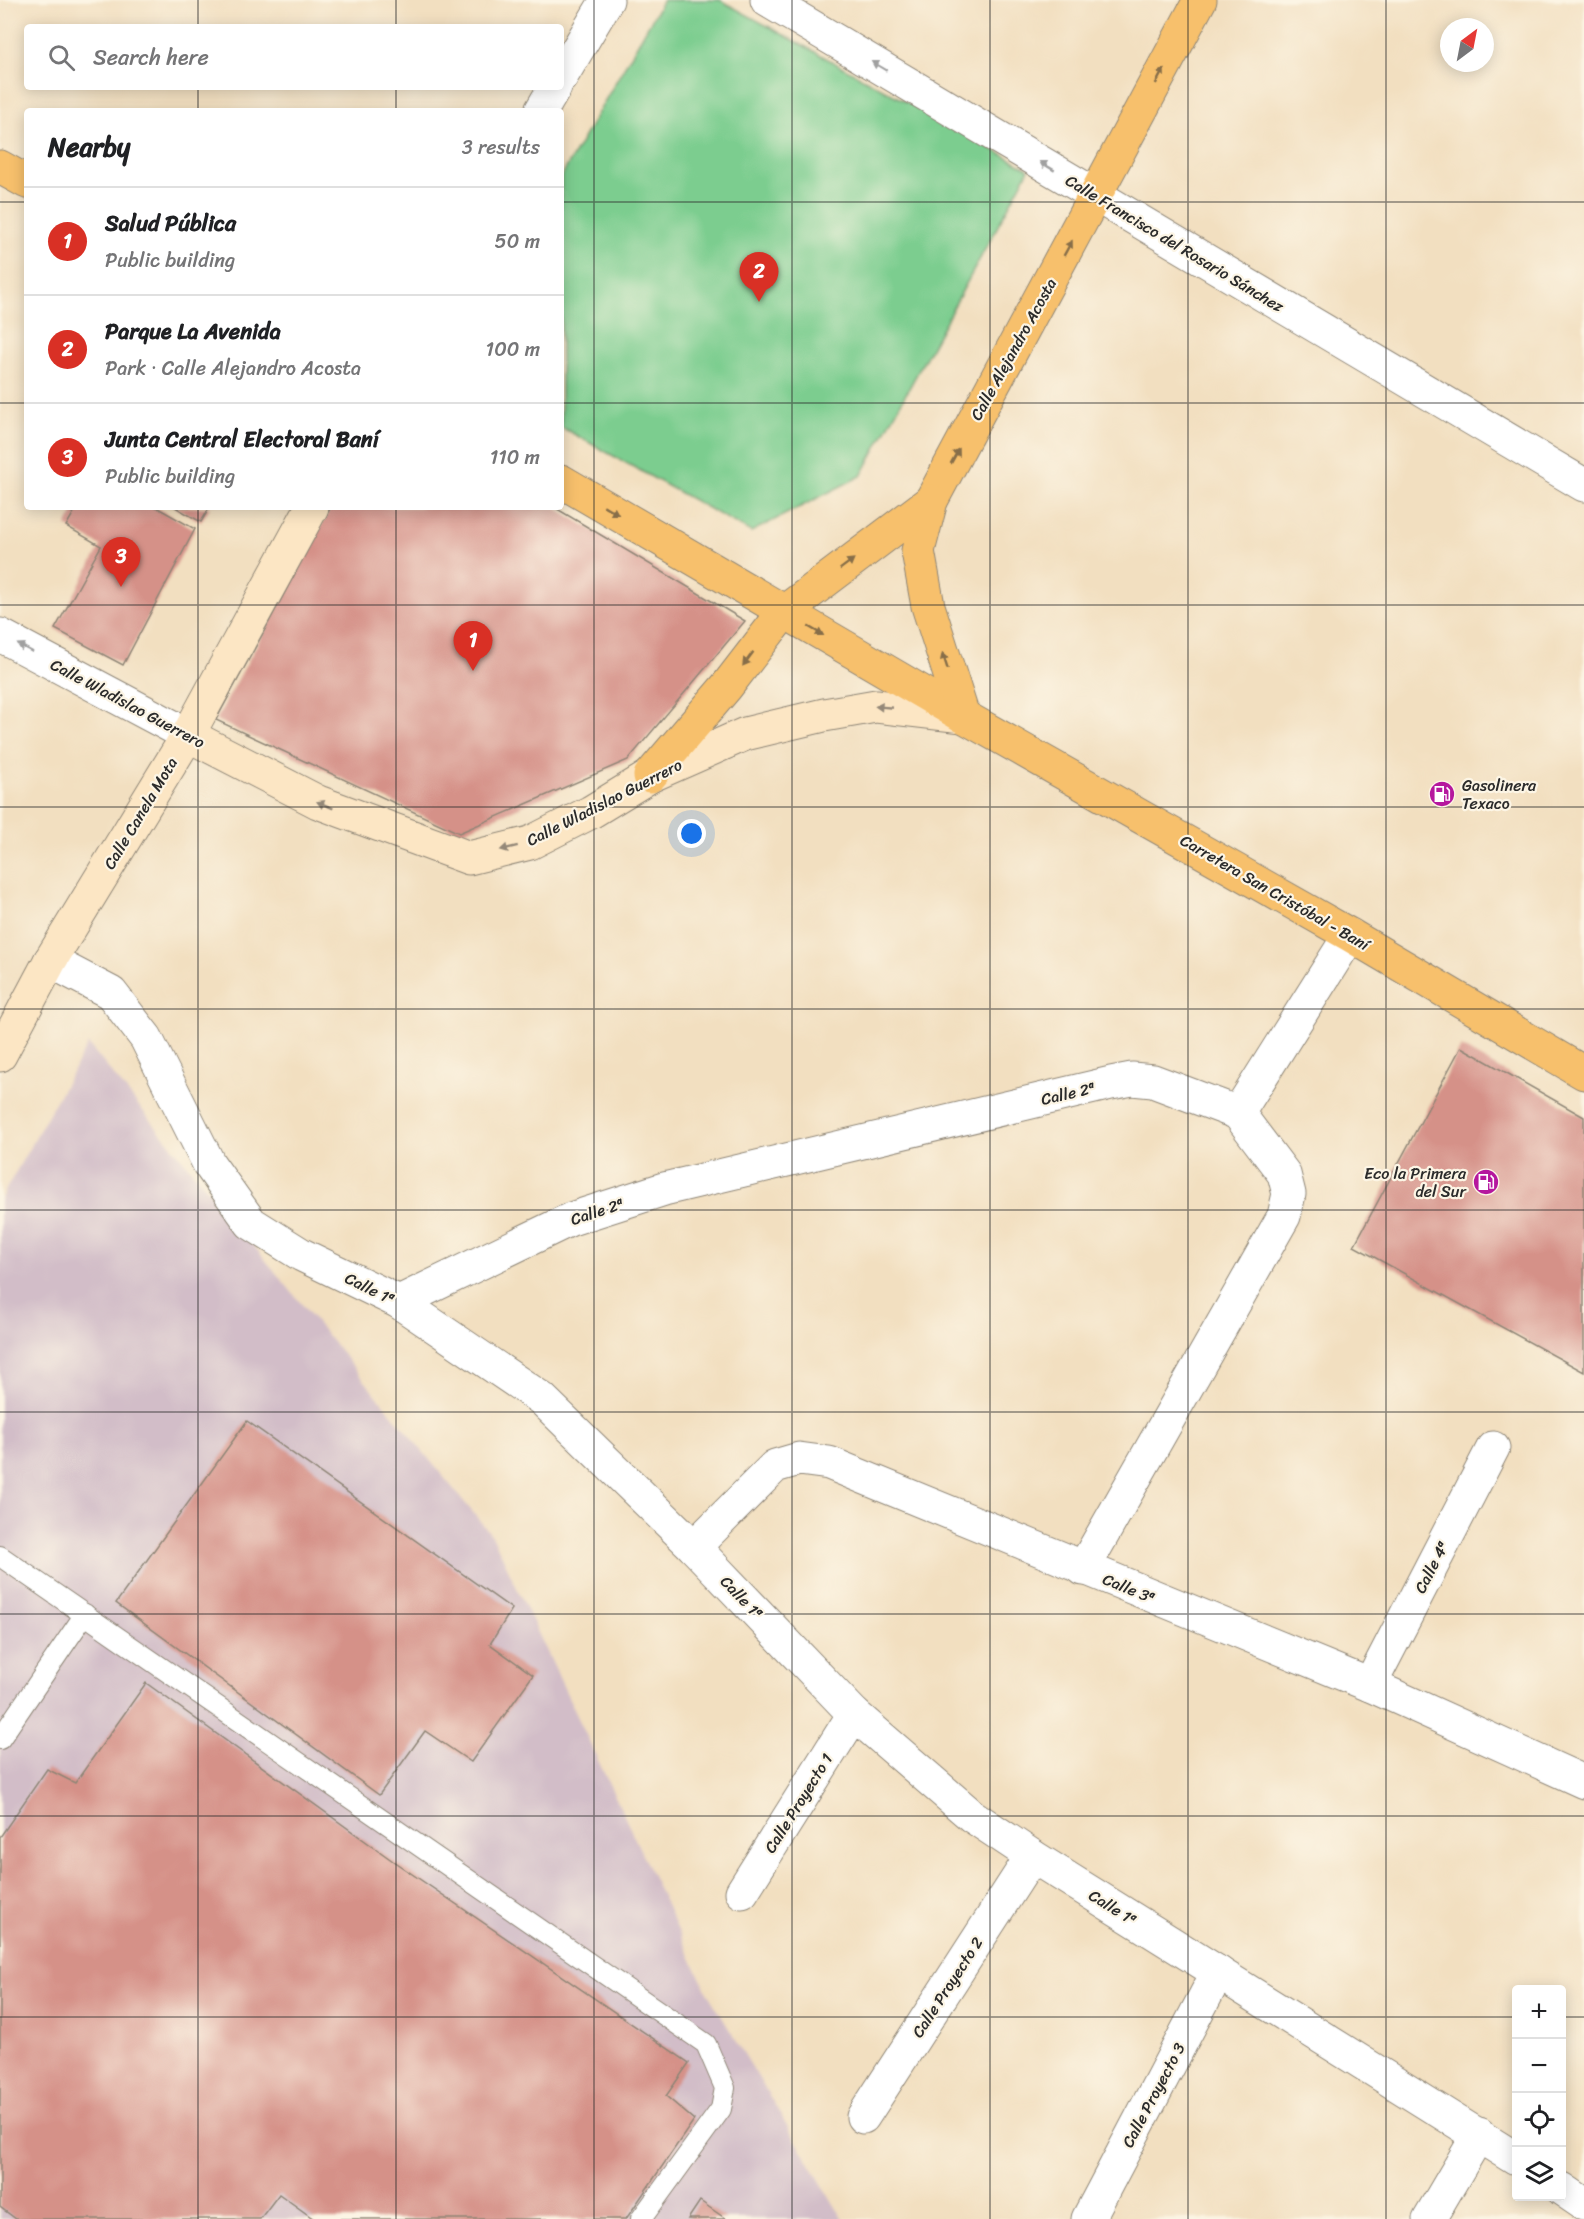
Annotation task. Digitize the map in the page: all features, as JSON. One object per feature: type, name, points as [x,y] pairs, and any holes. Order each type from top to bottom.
[{"type":"main road","name":"Calle Alejandro Acosta","points":[[963,716],[928,606],[918,550],[931,501],[1097,196],[1200,0]]},
{"type":"main road","points":[[0,167],[24,180]]},
{"type":"main road","name":"Carretera San Cristóbal - Baní","points":[[564,483],[963,716],[1350,935],[1584,1073]]},
{"type":"main road","points":[[650,776],[727,686],[784,612],[931,501]]},
{"type":"main road","name":"Calle Canela Mota","points":[[0,1054],[50,961],[188,735],[310,510]]},
{"type":"main road","name":"Calle Wladislao Guerrero","points":[[188,735],[318,802],[469,858],[530,843],[591,812],[650,776],[745,734],[824,715],[876,706],[963,716]]},
{"type":"street","points":[[564,72],[607,0]]},
{"type":"street","name":"Calle Francisco del Rosario Sánchez","points":[[767,0],[1584,485]]},
{"type":"street","points":[[543,108],[553,90]]},
{"type":"street","name":"Calle Wladislao Guerrero","points":[[0,635],[188,735]]},
{"type":"street","points":[[1083,1569],[1284,1216],[1290,1194],[1284,1174],[1238,1113],[1350,935]]},
{"type":"street","name":"Calle 1ª","points":[[50,961],[111,993],[146,1038],[209,1164],[251,1223],[302,1255],[399,1302],[542,1400],[694,1547],[854,1714],[972,1816],[1032,1856],[1512,2156]]},
{"type":"street","name":"Calle 2ª","points":[[399,1302],[571,1219],[664,1189],[1132,1078],[1153,1082],[1238,1113]]},
{"type":"street","name":"Calle 4ª","points":[[1370,1685],[1493,1448]]},
{"type":"street","name":"Calle 3ª","points":[[694,1547],[775,1466],[800,1459],[829,1463],[1370,1685],[1584,1782]]},
{"type":"street","name":"Calle Proyecto 1","points":[[742,1892],[854,1714]]},
{"type":"street","name":"Calle Proyecto 2","points":[[863,2117],[1032,1856]]},
{"type":"street","name":"Calle Proyecto 3","points":[[1088,2219],[1218,1972]]},
{"type":"street","points":[[1429,2219],[1479,2134]]},
{"type":"street","points":[[1566,2192],[1584,2204]]},
{"type":"lane","points":[[0,1556],[706,2044],[725,2088],[721,2109],[642,2219]]},
{"type":"lane","points":[[0,1738],[85,1614]]},
{"type":"shaded area","points":[[88,1044],[493,1537],[707,1992],[843,2219],[0,2219],[0,1200]]},
{"type":"green space","points":[[663,0],[720,0],[1029,169],[861,476],[751,532],[564,429],[564,172]]},
{"type":"building","points":[[75,510],[161,510],[195,529],[123,665],[55,629],[101,546],[66,526]]},
{"type":"building","points":[[180,510],[208,510],[201,522]]},
{"type":"building","points":[[329,510],[559,510],[745,621],[628,760],[459,833],[216,720]]},
{"type":"building","name":"Eco la Primera del Sur","points":[[1461,1047],[1584,1117],[1584,1372],[1354,1246]]},
{"type":"building","points":[[247,1421],[512,1609],[490,1644],[533,1675],[471,1762],[425,1731],[379,1795],[116,1603]]},
{"type":"building","points":[[146,1683],[393,1861],[689,2063],[666,2096],[694,2120],[626,2219],[314,2219],[279,2194],[260,2219],[16,2219],[0,2207],[0,1837],[47,1769],[75,1783]]},
{"type":"building","points":[[700,2201],[726,2219],[688,2219]]},
{"type":"place","name":"Parque La Avenida","points":[[759,302]]},
{"type":"place","name":"Junta Central Electoral Baní","points":[[121,587]]},
{"type":"place","name":"Salud Pública","points":[[473,671]]},
{"type":"place","name":"Gasolinera Texaco","points":[[1442,794]]},
{"type":"place","name":"Eco la Primera del Sur","points":[[1486,1182]]}]
